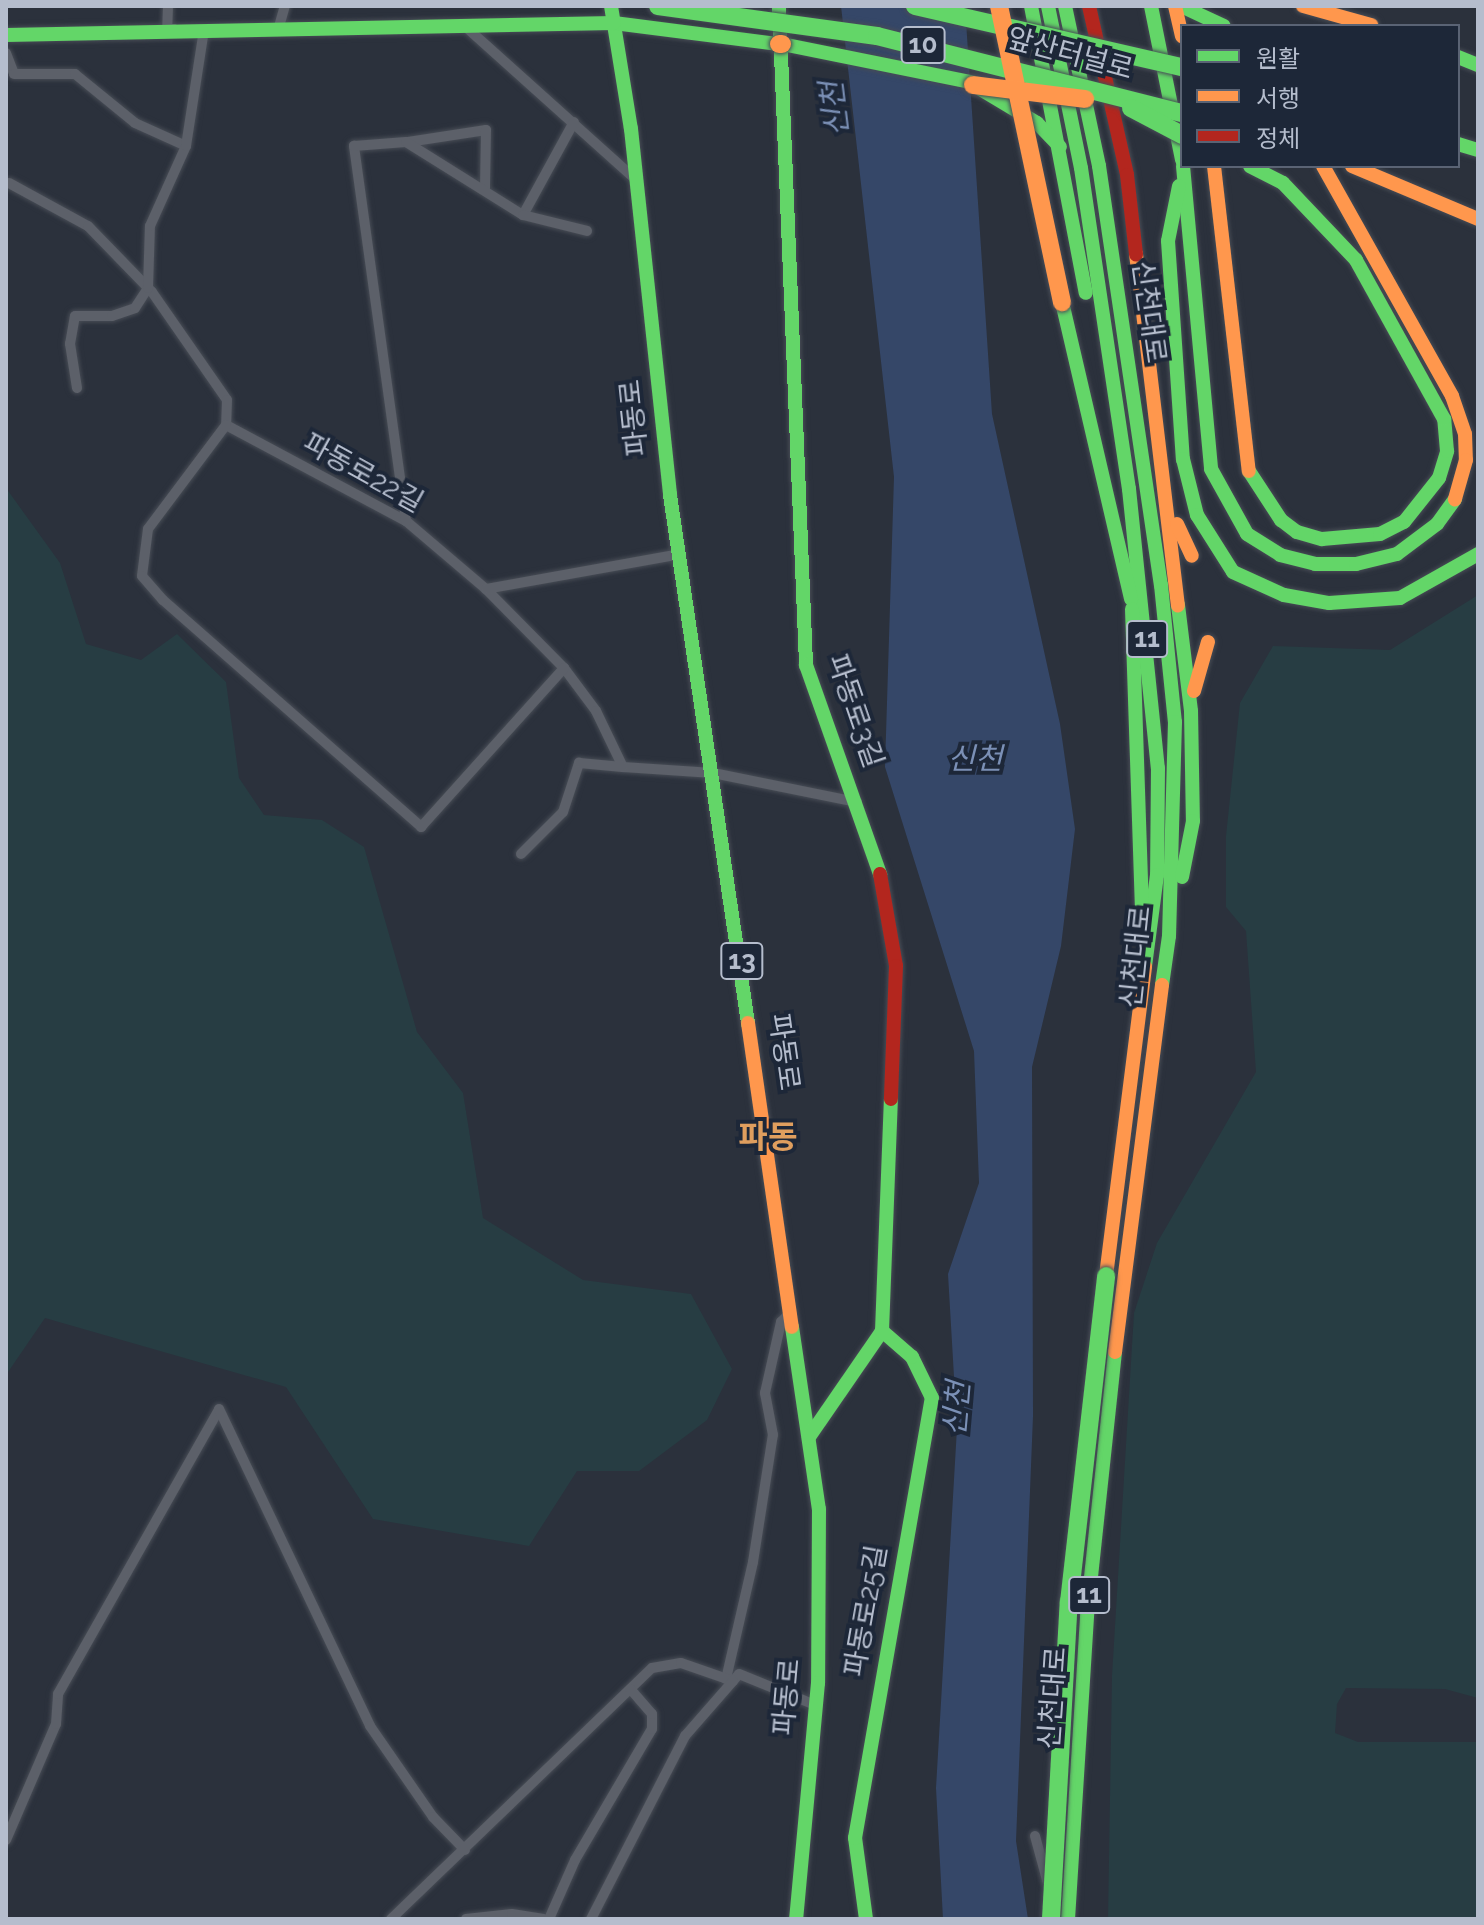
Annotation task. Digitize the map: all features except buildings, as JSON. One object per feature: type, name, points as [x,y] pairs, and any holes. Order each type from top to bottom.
[{"type":"main road","name":"앞산터널로","points":[[658,6],[877,36],[1089,94],[1180,113]]},
{"type":"main road","name":"파동로3길","points":[[779,6],[806,665],[878,862],[896,966],[882,1331]]},
{"type":"main road","name":"앞산터널로","points":[[915,6],[1180,67]]},
{"type":"main road","points":[[999,6],[1062,302],[1131,599]]},
{"type":"main road","name":"11","points":[[1031,6],[1060,150],[1131,599],[1142,862],[1141,1008]]},
{"type":"main road","name":"신천대로","points":[[1048,6],[1083,183],[1147,642],[1158,768],[1157,875],[1115,1274],[1087,1614],[1068,1919]]},
{"type":"main road","name":"신천대로","points":[[1051,1919],[1069,1602],[1115,1274],[1169,936],[1176,790],[1172,691],[1161,585],[1089,94],[1065,6]]},
{"type":"main road","name":"11","points":[[1089,6],[1127,175],[1191,711],[1193,821],[1169,936]]},
{"type":"main road","points":[[1151,6],[1180,149]]},
{"type":"main road","points":[[1175,6],[1180,27]]},
{"type":"main road","points":[[1181,6],[1220,24]]},
{"type":"main road","points":[[1303,6],[1369,24]]},
{"type":"main road","points":[[1332,6],[1371,24]]},
{"type":"main road","points":[[279,30],[463,25],[612,15],[782,44],[983,88],[1089,94],[1180,134]]},
{"type":"main road","name":"파동로","points":[[612,15],[680,554],[819,1509],[822,1587],[796,1919]]},
{"type":"main road","points":[[6,35],[204,30]]},
{"type":"main road","points":[[983,88],[1028,81],[1040,49]]},
{"type":"main road","points":[[983,88],[1037,123],[1060,150]]},
{"type":"main road","points":[[1182,168],[1168,241],[1183,459],[1197,515],[1233,572],[1284,595],[1329,603],[1400,598],[1478,554]]},
{"type":"main road","points":[[1183,168],[1211,469],[1247,534],[1280,555],[1315,564],[1356,564],[1397,554],[1437,524],[1458,495],[1466,460],[1465,434],[1452,396],[1324,168]]},
{"type":"main road","points":[[1214,168],[1246,467],[1281,520],[1297,532],[1322,539],[1356,539],[1404,522],[1439,478],[1447,451],[1444,419],[1432,391],[1356,260],[1283,183],[1254,168]]},
{"type":"main road","points":[[1357,168],[1478,219]]},
{"type":"main road","points":[[1167,493],[1192,556]]},
{"type":"main road","points":[[1191,711],[1208,642]]},
{"type":"main road","points":[[809,1437],[882,1331]]},
{"type":"main road","name":"파동로25길","points":[[866,1919],[855,1838],[932,1398],[912,1357],[882,1331]]},
{"type":"street","points":[[168,6],[167,29],[204,30],[279,30],[285,6]]},
{"type":"street","points":[[463,25],[635,179]]},
{"type":"street","points":[[77,388],[70,344],[75,316],[112,316],[135,308],[148,288],[150,226],[186,146],[204,30]]},
{"type":"street","points":[[6,53],[14,74],[75,74],[135,123],[186,146]]},
{"type":"street","points":[[523,215],[574,122]]},
{"type":"street","points":[[406,521],[354,146],[486,130],[485,189]]},
{"type":"street","points":[[406,142],[523,215],[587,231]]},
{"type":"street","points":[[9,183],[88,226],[148,288],[227,400],[226,425],[148,529],[142,576],[163,600],[421,827],[564,668]]},
{"type":"street","name":"파동로22길","points":[[226,425],[406,521],[486,589],[564,668],[596,711],[623,767]]},
{"type":"street","points":[[486,589],[680,554]]},
{"type":"street","points":[[521,854],[563,812],[579,763],[713,773],[857,802]]},
{"type":"street","points":[[730,1680],[773,1435],[765,1393],[781,1322],[791,1312]]},
{"type":"street","points":[[6,1840],[56,1724],[58,1694],[219,1409],[370,1726],[433,1817],[465,1850]]},
{"type":"street","points":[[391,1919],[652,1668],[681,1663],[730,1680]]},
{"type":"street","points":[[591,1919],[685,1736],[730,1680],[739,1674],[815,1705]]},
{"type":"street","points":[[466,1919],[512,1914],[546,1919],[575,1860],[652,1729],[652,1714],[630,1689]]},
{"type":"street","points":[[1035,1836],[1057,1919]]},
{"type":"green space","points":[[6,488],[60,563],[86,644],[141,660],[177,634],[226,682],[239,778],[264,815],[322,820],[364,847],[417,1032],[463,1093],[483,1218],[583,1280],[691,1294],[732,1369],[707,1420],[639,1471],[577,1471],[529,1546],[373,1519],[286,1387],[45,1318],[6,1375]]},
{"type":"green space","points":[[1478,595],[1478,1698],[1445,1689],[1346,1688],[1337,1704],[1335,1733],[1358,1742],[1478,1742],[1478,1919],[1108,1919],[1112,1676],[1134,1313],[1157,1243],[1256,1072],[1246,931],[1226,907],[1226,836],[1240,703],[1273,646],[1390,650]]},
{"type":"water","name":"신천","points":[[841,6],[965,6],[992,414],[1060,724],[1075,829],[1061,946],[1032,1067],[1033,1416],[1016,1841],[1028,1919],[943,1919],[936,1788],[957,1428],[948,1274],[979,1183],[974,1051],[885,767],[894,477]]},
{"type":"traffic: fast","points":[[611,6],[631,129],[670,495],[748,1023]]},
{"type":"traffic: fast","points":[[658,6],[877,36],[1180,112]]},
{"type":"traffic: fast","points":[[779,6],[806,665],[880,874]]},
{"type":"traffic: fast","points":[[915,6],[1180,67]]},
{"type":"traffic: fast","points":[[1031,6],[1086,293]]},
{"type":"traffic: fast","points":[[1048,6],[1081,168],[1129,489],[1158,768],[1157,875],[1145,966]]},
{"type":"traffic: fast","points":[[1065,6],[1099,166],[1161,585],[1175,722],[1169,936],[1162,985]]},
{"type":"traffic: fast","points":[[1151,6],[1180,150]]},
{"type":"traffic: fast","points":[[1181,6],[1220,24]]},
{"type":"traffic: fast","points":[[6,35],[614,23]]},
{"type":"traffic: fast","points":[[614,23],[779,44]]},
{"type":"traffic: fast","points":[[782,44],[991,86]]},
{"type":"traffic: fast","points":[[1460,58],[1478,65]]},
{"type":"traffic: fast","points":[[977,87],[1037,123],[1060,147]]},
{"type":"traffic: fast","points":[[1131,108],[1180,134]]},
{"type":"traffic: fast","points":[[1460,145],[1478,150]]},
{"type":"traffic: fast","points":[[1183,168],[1211,469],[1247,534],[1280,555],[1315,564],[1356,564],[1397,554],[1437,524],[1455,499]]},
{"type":"traffic: fast","points":[[1249,471],[1281,520],[1297,532],[1322,539],[1380,534],[1404,522],[1439,478],[1447,451],[1444,419],[1356,260],[1283,183],[1254,168]]},
{"type":"traffic: fast","points":[[1179,186],[1168,241],[1183,459],[1197,515],[1233,572],[1284,595],[1329,603],[1400,598],[1478,554]]},
{"type":"traffic: fast","points":[[1062,302],[1131,599]]},
{"type":"traffic: fast","points":[[1178,605],[1191,711],[1193,821],[1182,877]]},
{"type":"traffic: fast","points":[[1132,609],[1142,905]]},
{"type":"traffic: fast","points":[[809,1437],[882,1331],[891,1099]]},
{"type":"traffic: fast","points":[[1051,1919],[1069,1602],[1106,1276]]},
{"type":"traffic: fast","points":[[792,1327],[819,1509],[818,1683],[796,1919]]},
{"type":"traffic: fast","points":[[866,1919],[855,1838],[932,1398],[912,1357],[882,1331]]},
{"type":"traffic: fast","points":[[1068,1919],[1087,1614],[1115,1352]]},
{"type":"traffic: slow","points":[[999,6],[1062,302]]},
{"type":"traffic: slow","points":[[1175,6],[1180,27]]},
{"type":"traffic: slow","points":[[1303,6],[1367,24]]},
{"type":"traffic: slow","points":[[973,85],[1085,99]]},
{"type":"traffic: slow","points":[[1214,168],[1249,471]]},
{"type":"traffic: slow","points":[[1324,168],[1452,396],[1465,434],[1466,460],[1455,499]]},
{"type":"traffic: slow","points":[[1357,168],[1478,219]]},
{"type":"traffic: slow","points":[[1136,254],[1178,605]]},
{"type":"traffic: slow","points":[[1177,524],[1192,556]]},
{"type":"traffic: slow","points":[[1194,691],[1208,642]]},
{"type":"traffic: slow","points":[[1106,1276],[1145,966]]},
{"type":"traffic: slow","points":[[1115,1352],[1162,985]]},
{"type":"traffic: slow","points":[[748,1023],[792,1327]]},
{"type":"traffic: jam","points":[[1089,6],[1127,175],[1136,254]]},
{"type":"traffic: jam","points":[[880,874],[896,966],[891,1099]]},
{"type":"district","name":"파동","points":[[768,1137]]}]
